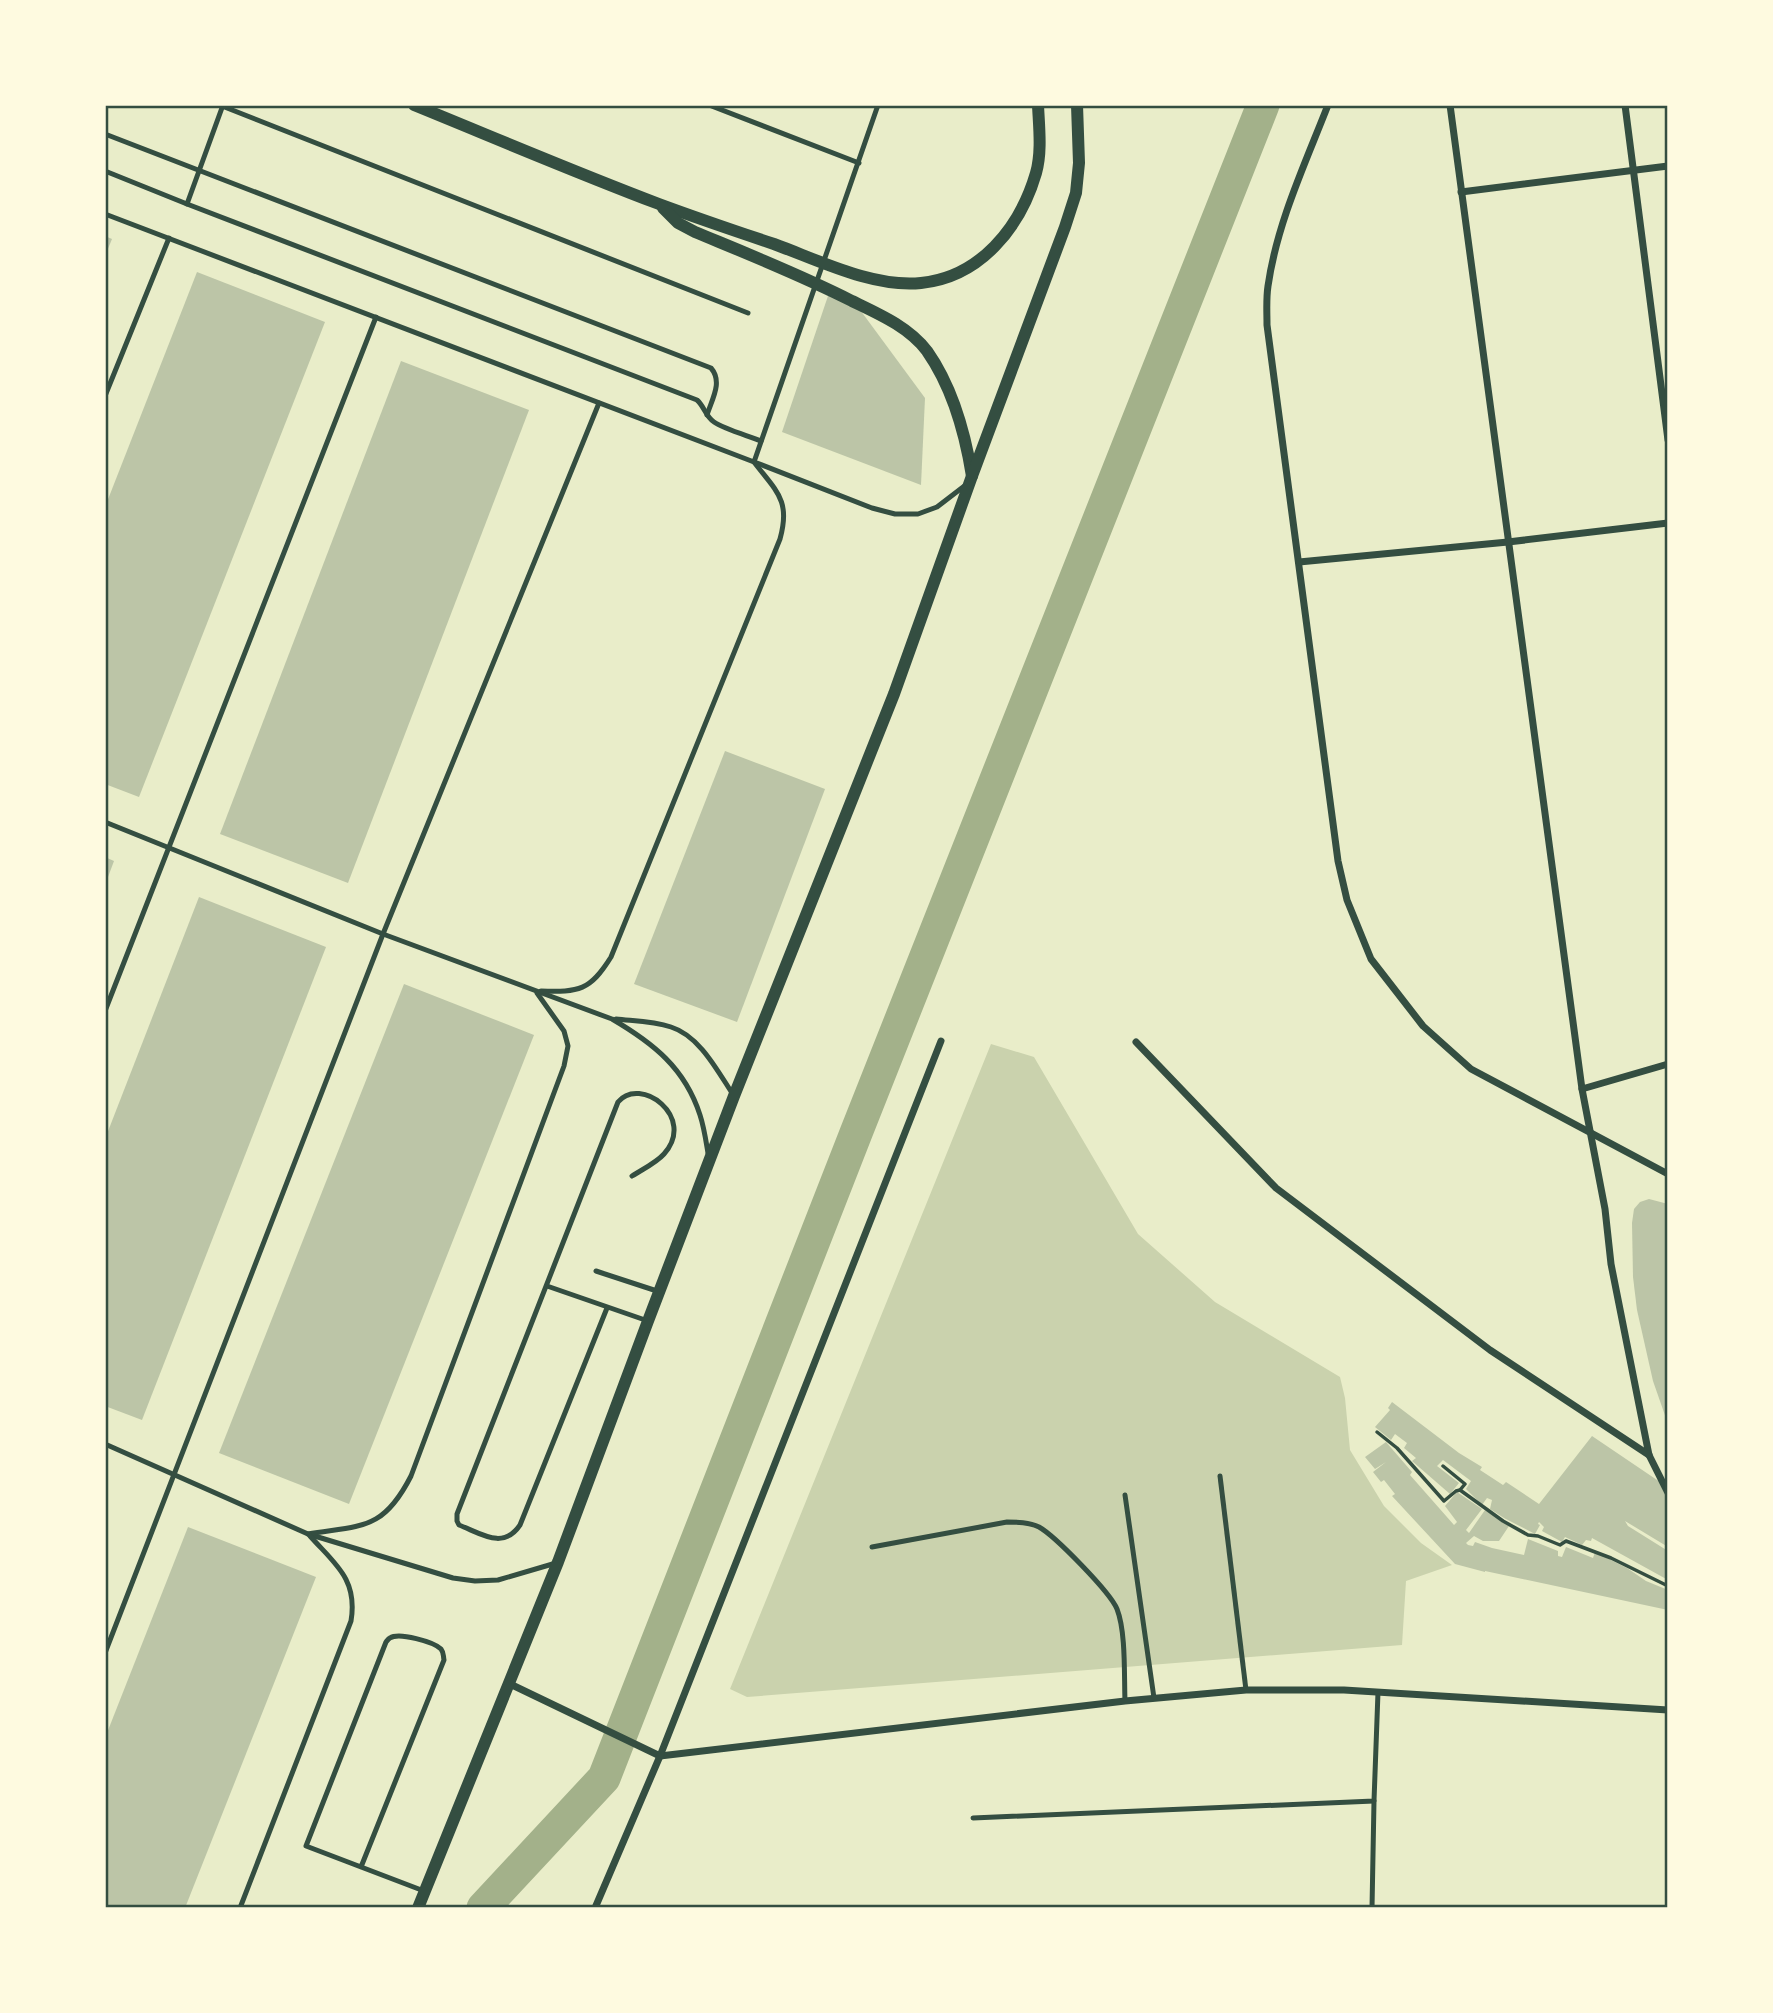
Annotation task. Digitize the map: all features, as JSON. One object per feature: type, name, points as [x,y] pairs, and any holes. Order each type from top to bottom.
[{"type":"street","points":[[414,105],[660,204],[848,272],[893,282],[920,283],[946,278],[979,261],[1005,238],[1024,205],[1036,172],[1039,143],[1038,105]]},
{"type":"street","points":[[418,1908],[558,1562],[734,1096],[894,694],[1065,227],[1076,193],[1079,163],[1077,105]]},
{"type":"street","points":[[1328,105],[1289,205],[1276,247],[1268,288],[1267,325],[1338,860],[1347,900],[1371,959],[1423,1026],[1471,1069],[1668,1174]]},
{"type":"street","points":[[1450,105],[1582,1089],[1605,1209],[1611,1264],[1649,1455],[1668,1493]]},
{"type":"street","points":[[1625,105],[1668,440]]},
{"type":"street","points":[[1461,192],[1668,166]]},
{"type":"street","points":[[660,204],[678,223],[695,232],[816,283],[890,320],[913,336],[926,351],[945,382],[961,421],[971,479]]},
{"type":"street","points":[[1299,562],[1668,523]]},
{"type":"street","points":[[595,1908],[660,1756],[941,1041]]},
{"type":"street","points":[[1136,1042],[1276,1188],[1490,1350],[1649,1455]]},
{"type":"street","points":[[1582,1089],[1668,1064]]},
{"type":"street","points":[[509,1683],[660,1756],[1125,1701],[1246,1690],[1344,1690],[1668,1710]]},
{"type":"lane","points":[[709,105],[859,163]]},
{"type":"lane","points":[[754,462],[878,105]]},
{"type":"lane","points":[[187,204],[223,106],[748,313]]},
{"type":"lane","points":[[105,134],[711,368],[718,383],[707,415]]},
{"type":"lane","points":[[105,170],[697,400],[714,422],[761,441]]},
{"type":"lane","points":[[105,214],[873,508],[895,514],[918,514],[937,507],[971,479]]},
{"type":"lane","points":[[105,396],[169,238]]},
{"type":"lane","points":[[105,1011],[376,317]]},
{"type":"lane","points":[[105,1653],[383,934],[598,403]]},
{"type":"lane","points":[[535,991],[569,992],[585,987],[600,975],[611,957],[780,539],[785,509],[780,496],[754,462]]},
{"type":"lane","points":[[105,822],[383,934],[612,1019],[638,1034],[666,1056],[686,1082],[700,1115],[710,1160]]},
{"type":"lane","points":[[308,1534],[370,1524],[389,1511],[411,1476],[564,1066],[568,1046],[565,1031],[535,991]]},
{"type":"lane","points":[[612,1019],[673,1027],[691,1038],[709,1058],[734,1096]]},
{"type":"lane","points":[[607,1308],[515,1533],[508,1538],[491,1538],[459,1525],[457,1514],[618,1102],[630,1093],[639,1093],[661,1102],[672,1117],[674,1128],[673,1138],[663,1155],[632,1176]]},
{"type":"lane","points":[[596,1271],[660,1292]]},
{"type":"lane","points":[[547,1286],[648,1321]]},
{"type":"lane","points":[[105,1444],[308,1534],[453,1578],[498,1580],[558,1562]]},
{"type":"lane","points":[[1220,1476],[1246,1690]]},
{"type":"lane","points":[[1125,1496],[1154,1698]]},
{"type":"lane","points":[[872,1547],[1007,1522],[1023,1522],[1038,1527],[1053,1538],[1106,1592],[1116,1608],[1121,1624],[1125,1701]]},
{"type":"lane","points":[[240,1908],[351,1621],[354,1605],[351,1588],[339,1568],[308,1534]]},
{"type":"lane","points":[[361,1867],[443,1660],[439,1647],[409,1636],[394,1636],[386,1642],[306,1846],[361,1867],[425,1891]]},
{"type":"lane","points":[[1372,1908],[1378,1692]]},
{"type":"lane","points":[[973,1818],[1374,1801]]},
{"type":"path","points":[[1377,1432],[1397,1448],[1444,1501],[1465,1484],[1443,1466]]},
{"type":"path","points":[[1460,1490],[1503,1521],[1528,1535],[1560,1545],[1566,1541],[1611,1558],[1668,1586]]},
{"type":"green space","points":[[991,1044],[1034,1057],[1138,1234],[1215,1302],[1340,1377],[1345,1398],[1350,1450],[1384,1506],[1421,1543],[1452,1565],[1406,1581],[1402,1645],[747,1697],[730,1689]]},
{"type":"building","points":[[105,236],[112,239],[105,256]]},
{"type":"building","points":[[197,272],[325,322],[139,797],[105,784],[105,507]]},
{"type":"building","points":[[829,293],[855,303],[925,398],[921,485],[782,432]]},
{"type":"building","points":[[401,361],[529,410],[348,883],[220,834]]},
{"type":"building","points":[[725,751],[825,789],[737,1022],[634,984]]},
{"type":"building","points":[[105,857],[114,861],[105,885]]},
{"type":"building","points":[[199,897],[326,947],[142,1420],[105,1406],[105,1139]]},
{"type":"building","points":[[404,984],[534,1035],[349,1504],[219,1453]]},
{"type":"building","points":[[1649,1199],[1668,1204],[1668,1424],[1653,1381],[1637,1310],[1633,1277],[1634,1209],[1640,1202]]},
{"type":"building","points":[[1392,1402],[1459,1453],[1482,1467],[1480,1470],[1503,1485],[1506,1482],[1539,1504],[1592,1436],[1660,1482],[1668,1502],[1668,1547],[1625,1521],[1628,1526],[1668,1551],[1668,1580],[1592,1538],[1582,1545],[1565,1537],[1562,1542],[1542,1531],[1544,1527],[1539,1522],[1535,1534],[1504,1518],[1490,1509],[1492,1500],[1487,1498],[1482,1505],[1466,1489],[1471,1481],[1443,1460],[1437,1466],[1459,1483],[1450,1494],[1412,1461],[1416,1458],[1404,1448],[1407,1443],[1395,1434],[1391,1440],[1375,1427],[1390,1410],[1388,1408]]},
{"type":"building","points":[[1386,1442],[1412,1472],[1410,1475],[1454,1525],[1457,1522],[1445,1506],[1457,1492],[1482,1509],[1466,1530],[1469,1533],[1485,1510],[1509,1526],[1499,1541],[1483,1541],[1474,1536],[1466,1543],[1468,1545],[1473,1546],[1475,1542],[1524,1555],[1528,1539],[1558,1551],[1558,1556],[1562,1557],[1566,1547],[1593,1558],[1595,1552],[1646,1581],[1668,1590],[1668,1610],[1455,1564],[1392,1496],[1395,1494],[1384,1480],[1381,1482],[1373,1472],[1386,1462],[1375,1469],[1365,1457]]},
{"type":"building","points":[[188,1527],[316,1577],[185,1908],[105,1908],[105,1738]]},
{"type":"waterway","points":[[483,1908],[604,1778],[1263,105]]}]
